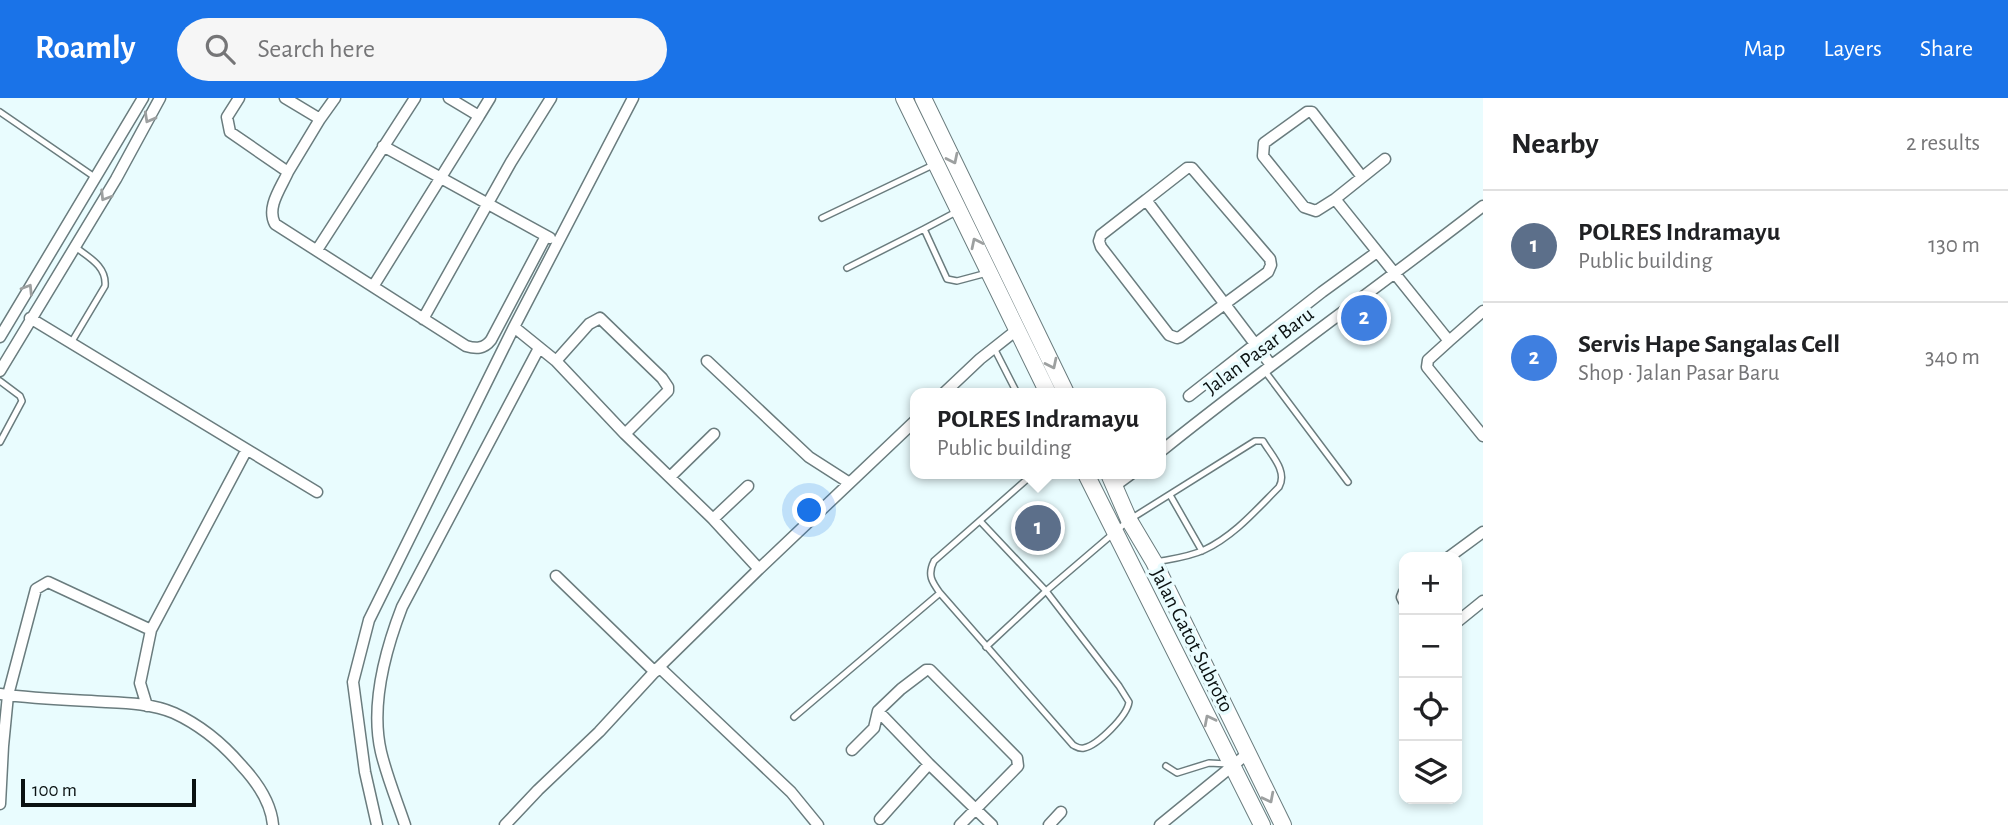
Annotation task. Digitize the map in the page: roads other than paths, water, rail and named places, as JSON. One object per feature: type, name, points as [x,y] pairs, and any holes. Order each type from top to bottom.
[{"type":"street","points":[[0,337],[143,98]]},
{"type":"street","points":[[0,371],[3,356],[116,179],[160,98]]},
{"type":"street","points":[[239,98],[227,117],[230,132],[288,172]]},
{"type":"street","points":[[285,98],[320,119]]},
{"type":"street","points":[[335,98],[288,172],[272,205],[271,215],[280,228],[374,285],[423,319],[467,346],[475,348],[487,345],[514,300],[546,236]]},
{"type":"street","points":[[317,250],[415,98]]},
{"type":"street","points":[[449,98],[479,116]]},
{"type":"street","points":[[374,285],[490,98]]},
{"type":"street","points":[[423,319],[511,162],[551,98]]},
{"type":"street","points":[[377,825],[357,726],[353,682],[369,620],[633,98]]},
{"type":"street","points":[[904,98],[1046,388]]},
{"type":"street","points":[[923,98],[1064,388]]},
{"type":"street","points":[[1362,177],[1312,112],[1307,112],[1264,143],[1263,156],[1304,207],[1316,211],[1335,199],[1385,159]]},
{"type":"street","points":[[383,146],[559,242]]},
{"type":"street","points":[[1187,168],[1192,168],[1270,259],[1268,272],[1225,303],[1177,338],[1169,335],[1101,247],[1101,235],[1187,168]]},
{"type":"street","points":[[1335,199],[1448,341]]},
{"type":"street","points":[[1146,201],[1256,344],[1268,368]]},
{"type":"street","name":"Jalan Pasar Baru","points":[[1166,447],[1483,206]]},
{"type":"street","points":[[58,243],[72,249]]},
{"type":"street","points":[[1189,396],[1377,252]]},
{"type":"street","points":[[30,317],[317,492]]},
{"type":"street","points":[[556,361],[589,324],[600,318],[662,378],[668,391],[625,434]]},
{"type":"street","points":[[1481,318],[1448,341],[1428,360],[1427,367],[1483,436]]},
{"type":"street","points":[[516,329],[556,361],[759,569]]},
{"type":"street","points":[[950,388],[1018,329]]},
{"type":"street","points":[[405,825],[381,750],[378,712],[383,666],[390,638],[413,586],[537,346]]},
{"type":"street","points":[[707,360],[809,457],[848,482]]},
{"type":"street","points":[[505,825],[599,732],[657,669],[910,425]]},
{"type":"street","points":[[670,477],[714,434]]},
{"type":"street","points":[[147,706],[140,683],[151,629],[246,451]]},
{"type":"street","name":"Jalan Gatot Subroto","points":[[1088,479],[1262,825]]},
{"type":"street","name":"Jalan Gatot Subroto","points":[[1112,479],[1129,520],[1154,562],[1283,825]]},
{"type":"street","points":[[713,519],[748,486]]},
{"type":"street","points":[[1456,552],[1483,532]]},
{"type":"street","points":[[556,576],[791,792],[817,825]]},
{"type":"street","points":[[0,804],[4,695],[36,589],[48,582],[151,629]]},
{"type":"street","points":[[1462,618],[1483,601]]},
{"type":"street","points":[[852,750],[874,729],[878,711],[901,689],[926,670],[934,673],[1017,758],[1018,766],[960,825]]},
{"type":"street","points":[[4,695],[147,706],[173,712],[190,721],[234,757],[265,797],[274,825]]},
{"type":"street","points":[[878,711],[992,825]]},
{"type":"street","points":[[1160,825],[1247,754]]},
{"type":"street","points":[[880,818],[929,764]]},
{"type":"street","points":[[1049,825],[1061,812]]},
{"type":"lane","points":[[0,112],[96,178]]},
{"type":"lane","points":[[822,218],[936,163]]},
{"type":"lane","points":[[847,268],[960,210]]},
{"type":"lane","points":[[924,229],[947,279],[957,281],[990,272]]},
{"type":"lane","points":[[71,343],[105,286],[101,267],[72,249]]},
{"type":"lane","points":[[994,348],[1014,388]]},
{"type":"lane","points":[[1268,368],[1348,482]]},
{"type":"lane","points":[[0,381],[20,396],[22,401],[0,442]]},
{"type":"lane","points":[[986,648],[1114,531],[1258,440],[1263,441],[1283,473],[1279,487],[1239,527],[1202,551],[1154,562]]},
{"type":"lane","points":[[980,521],[1046,591],[1127,696],[1128,708],[1113,727],[1086,748],[1073,745],[931,582],[929,570],[934,561],[1026,479]]},
{"type":"lane","points":[[1170,495],[1202,551]]},
{"type":"lane","points":[[794,717],[940,593]]},
{"type":"lane","points":[[1166,766],[1177,773],[1209,763],[1232,764]]},
{"type":"place","name":"Servis Hape Sangalas Cell","points":[[1364,318]]},
{"type":"place","name":"POLRES Indramayu","points":[[1038,528]]}]
